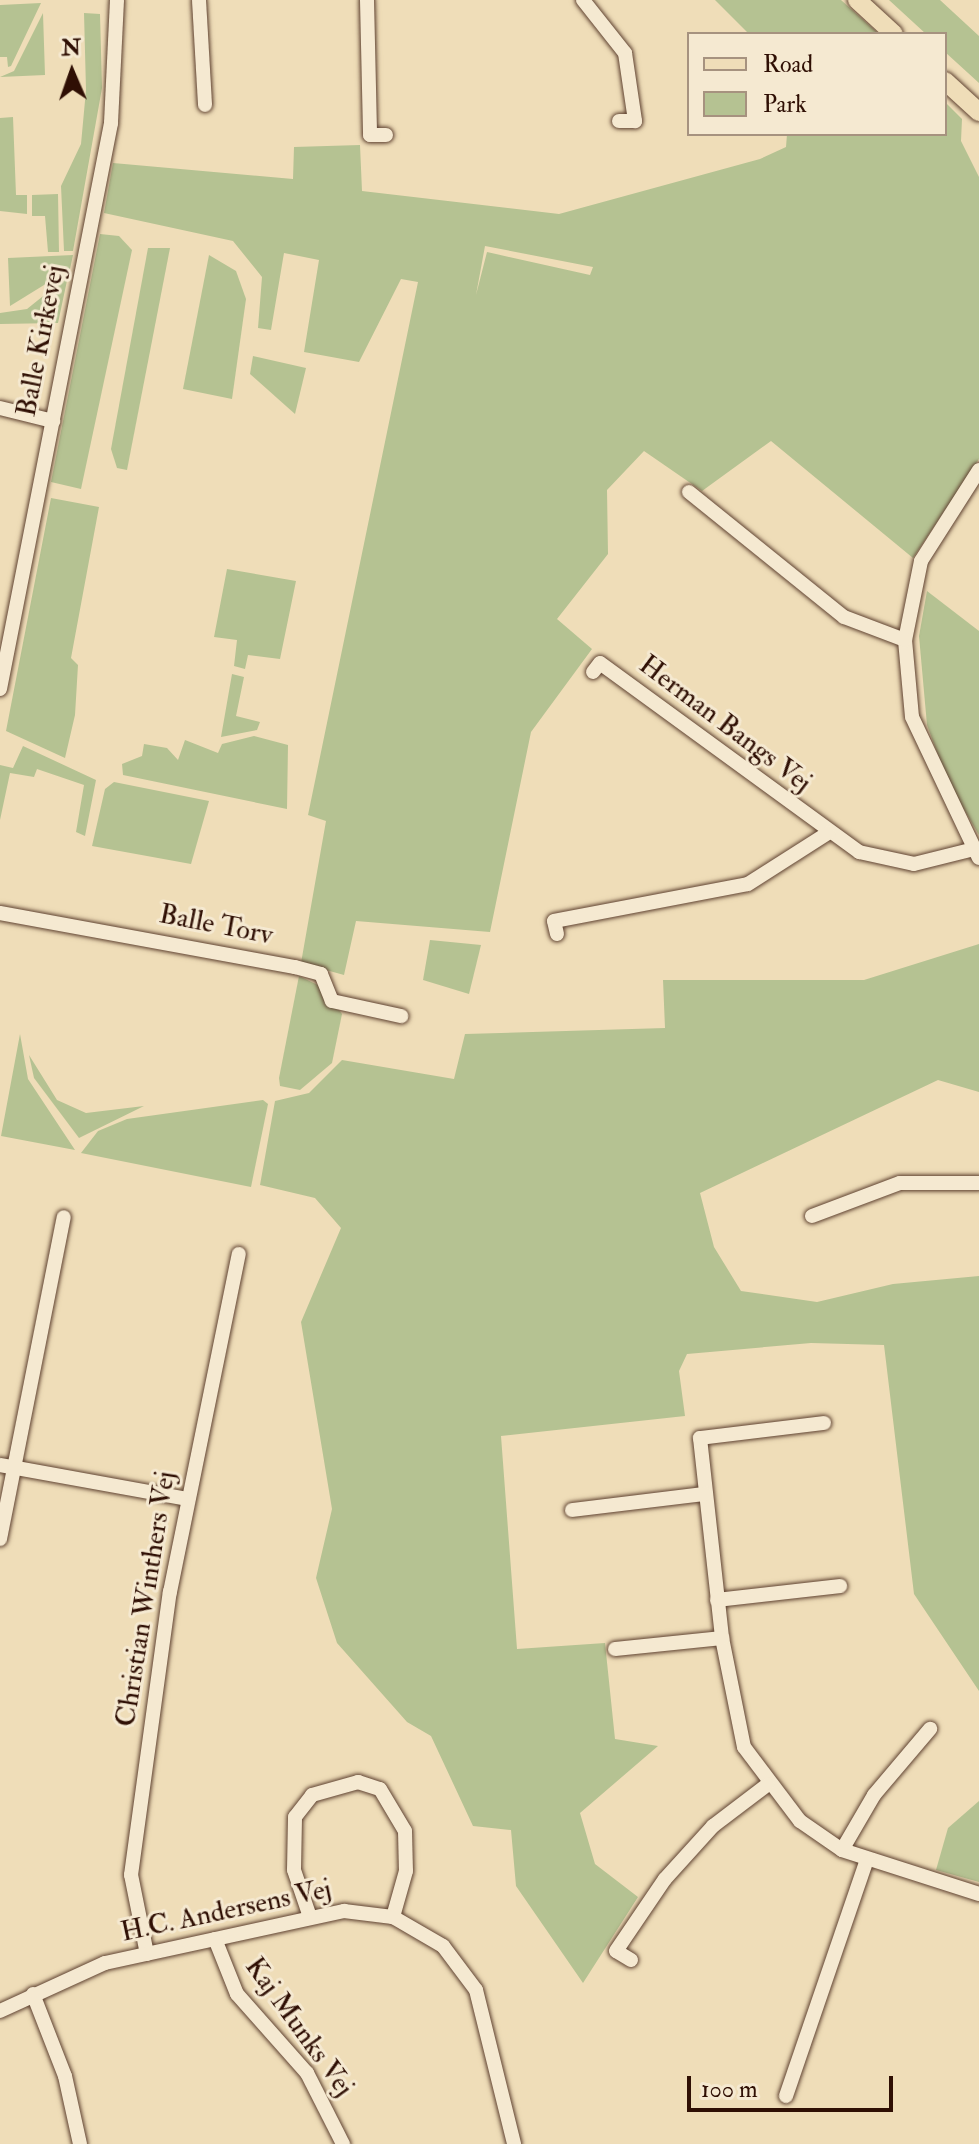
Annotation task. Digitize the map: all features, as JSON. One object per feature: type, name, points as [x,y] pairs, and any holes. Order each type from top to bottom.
[{"type":"main road","points":[[857,0],[892,32]]},
{"type":"main road","points":[[947,83],[979,112]]},
{"type":"street","name":"Balle Kirkevej","points":[[0,689],[111,123],[117,0]]},
{"type":"street","points":[[199,0],[205,105]]},
{"type":"street","points":[[367,0],[370,135],[386,135]]},
{"type":"street","points":[[583,0],[625,53],[635,121],[619,121]]},
{"type":"street","points":[[0,408],[53,421]]},
{"type":"street","name":"Herman Bangs Vej","points":[[593,672],[600,663],[828,833],[883,862],[977,854],[912,717],[905,640],[921,561],[979,470]]},
{"type":"street","points":[[689,492],[844,617],[905,640]]},
{"type":"street","points":[[557,934],[554,921],[748,884],[828,833]]},
{"type":"street","name":"Balle Torv","points":[[0,913],[295,967],[321,974],[332,1001],[401,1016]]},
{"type":"street","points":[[812,1216],[900,1183],[979,1183]]},
{"type":"street","points":[[0,1539],[6,1466],[64,1217]]},
{"type":"street","name":"Christian Winthers Vej","points":[[147,1954],[131,1875],[187,1499],[239,1254]]},
{"type":"street","points":[[824,1423],[700,1438],[722,1638],[740,1734],[767,1785],[800,1821],[842,1850],[979,1894]]},
{"type":"street","points":[[6,1466],[187,1499]]},
{"type":"street","points":[[572,1510],[705,1494]]},
{"type":"street","points":[[717,1600],[840,1586]]},
{"type":"street","points":[[615,1649],[722,1638]]},
{"type":"street","points":[[842,1850],[874,1795],[930,1729]]},
{"type":"street","points":[[310,1917],[292,1858],[295,1817],[312,1795],[358,1782],[380,1789],[405,1831],[406,1871],[393,1917]]},
{"type":"street","points":[[631,1960],[616,1951],[665,1879],[713,1826],[767,1785]]},
{"type":"street","points":[[786,2096],[867,1859]]},
{"type":"street","name":"H.C. Andersens Vej","points":[[0,2011],[105,1963],[344,1911],[393,1917],[443,1946],[476,1990],[514,2144]]},
{"type":"street","name":"Kaj Munks Vej","points":[[215,1939],[237,1994],[307,2073],[343,2144]]},
{"type":"street","points":[[33,1994],[65,2076],[80,2144]]},
{"type":"green space","points":[[715,0],[841,0],[877,32],[747,32]]},
{"type":"green space","points":[[889,0],[940,0],[979,36],[979,83],[947,54],[947,32],[924,32]]},
{"type":"green space","points":[[41,3],[8,67],[7,57],[0,57],[0,5]]},
{"type":"green space","points":[[43,13],[45,75],[0,77],[14,71]]},
{"type":"green space","points":[[84,13],[100,14],[102,88],[73,251],[64,251],[61,186],[81,144],[86,90]]},
{"type":"green space","points":[[947,104],[962,119],[961,141],[979,177],[979,459],[913,558],[771,441],[702,491],[644,451],[607,490],[608,554],[557,619],[592,649],[531,732],[490,932],[356,921],[344,975],[301,963],[326,821],[308,815],[418,282],[401,279],[359,362],[304,352],[319,260],[284,253],[271,330],[258,328],[262,277],[233,241],[104,213],[113,163],[293,179],[294,147],[360,145],[362,191],[559,214],[760,159],[786,147],[787,136],[947,136]],"holes":[[[485,246],[593,267],[590,275],[487,252],[476,295]]]},
{"type":"green space","points":[[13,117],[16,195],[27,195],[27,214],[0,211],[0,118]]},
{"type":"green space","points":[[58,194],[59,252],[48,252],[45,216],[32,216],[32,195]]},
{"type":"green space","points":[[100,234],[119,236],[132,250],[81,489],[51,482]]},
{"type":"green space","points":[[148,248],[170,248],[127,470],[117,468],[111,449]]},
{"type":"green space","points":[[73,255],[70,269],[10,306],[8,258]]},
{"type":"green space","points":[[209,255],[236,271],[246,299],[232,399],[183,389]]},
{"type":"green space","points":[[68,276],[58,323],[0,324],[0,313],[27,309]]},
{"type":"green space","points":[[253,356],[306,368],[295,414],[250,374]]},
{"type":"green space","points":[[51,498],[99,507],[71,658],[78,665],[75,715],[65,758],[6,731]]},
{"type":"green space","points":[[227,569],[296,581],[280,659],[248,655],[245,669],[234,666],[237,640],[214,637]]},
{"type":"green space","points":[[927,591],[979,631],[979,835],[948,782],[927,725],[919,636]]},
{"type":"green space","points":[[232,674],[244,677],[236,716],[260,722],[257,730],[221,737]]},
{"type":"green space","points":[[254,736],[288,745],[287,809],[123,775],[122,764],[142,756],[144,744],[167,748],[178,760],[185,740],[218,753],[222,744]]},
{"type":"green space","points":[[23,746],[96,780],[85,836],[76,832],[84,785],[37,769],[34,777],[10,773],[0,820],[0,765],[13,768]]},
{"type":"green space","points":[[114,782],[209,801],[191,864],[92,846],[105,789]]},
{"type":"green space","points":[[430,940],[481,945],[469,994],[423,980]]},
{"type":"green space","points":[[979,944],[979,1092],[938,1080],[700,1193],[714,1247],[741,1291],[817,1302],[893,1284],[979,1276],[979,1691],[914,1594],[884,1345],[811,1343],[687,1354],[679,1371],[685,1416],[501,1436],[517,1649],[605,1643],[615,1739],[658,1746],[580,1813],[595,1864],[638,1897],[583,1983],[516,1886],[511,1830],[473,1826],[431,1736],[407,1722],[337,1643],[316,1578],[332,1509],[301,1322],[341,1228],[315,1198],[260,1185],[275,1101],[309,1093],[342,1060],[454,1079],[465,1034],[665,1028],[663,980],[864,980]]},
{"type":"green space","points":[[299,976],[322,987],[342,1014],[332,1063],[300,1090],[280,1086],[279,1078]]},
{"type":"green space","points":[[20,1034],[28,1079],[75,1150],[1,1136]]},
{"type":"green space","points":[[29,1055],[57,1100],[86,1113],[144,1106],[79,1138],[34,1078]]},
{"type":"green space","points":[[263,1100],[268,1104],[251,1187],[81,1153],[98,1131],[127,1119]]},
{"type":"green space","points":[[979,1801],[979,1882],[936,1870],[948,1828]]}]
